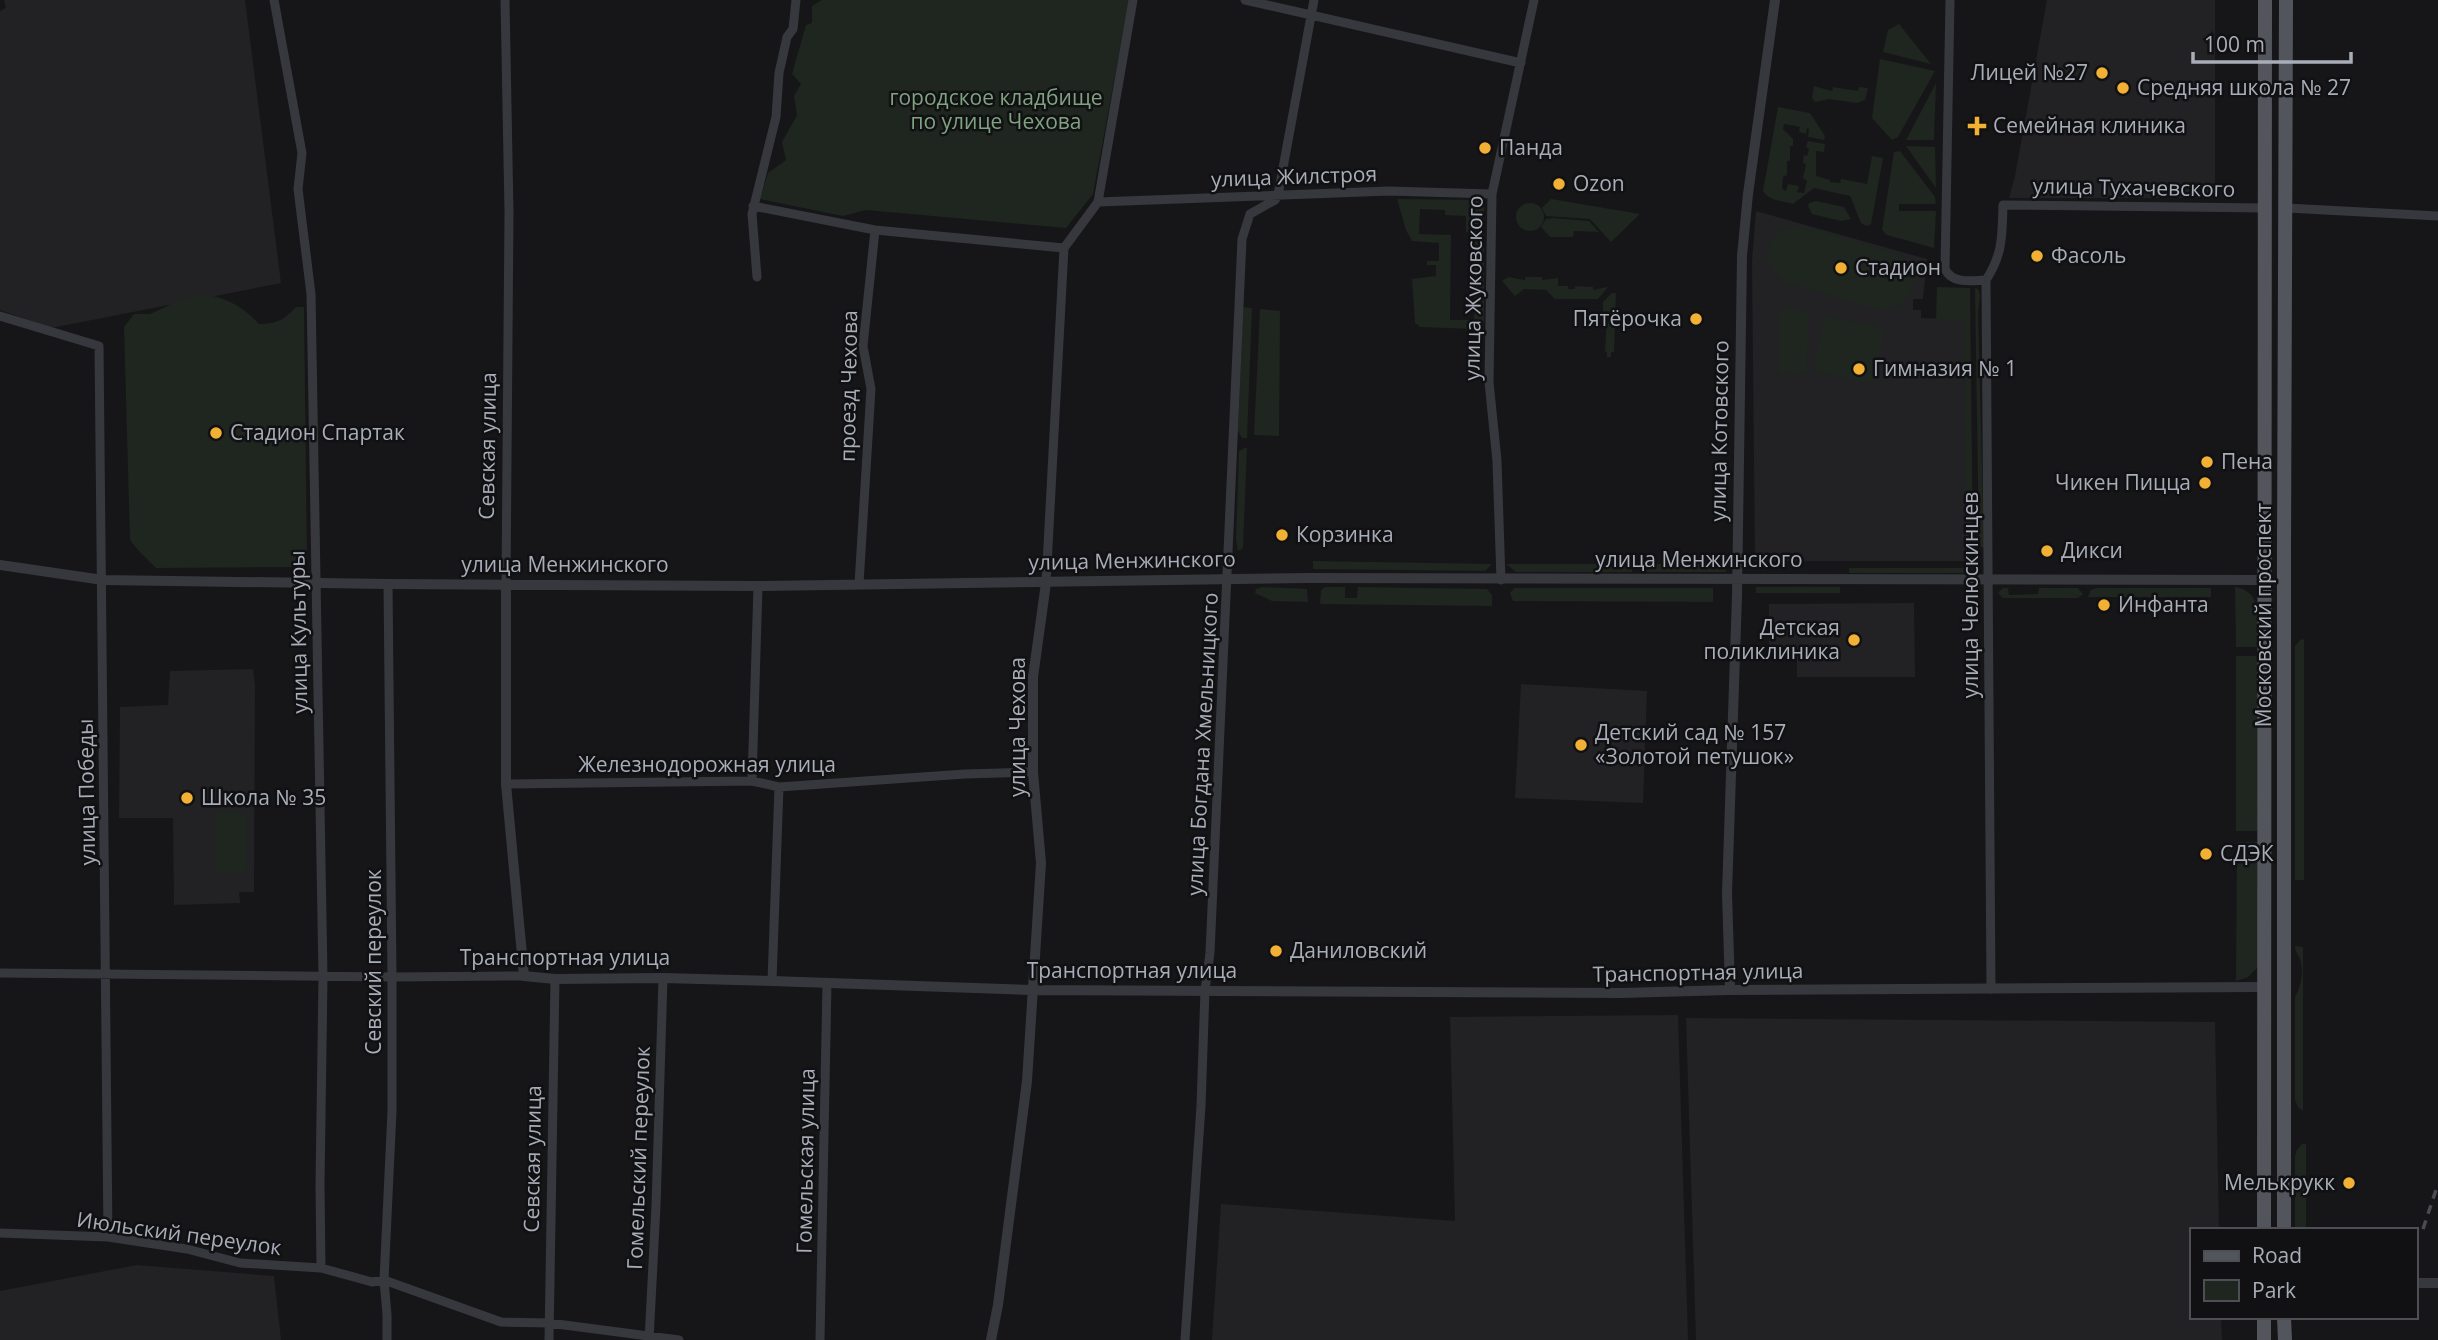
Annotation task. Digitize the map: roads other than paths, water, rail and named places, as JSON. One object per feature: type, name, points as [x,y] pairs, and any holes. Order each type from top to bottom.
[{"type":"main road","name":"Московский проспект","points":[[2264,1228],[2265,0]]},
{"type":"main road","name":"Московский проспект","points":[[2284,1228],[2286,0]]},
{"type":"main road","points":[[2264,208],[2287,208]]},
{"type":"main road","points":[[2266,580],[2284,580]]},
{"type":"main road","points":[[2264,987],[2285,987]]},
{"type":"main road","points":[[2264,1319],[2264,1340]]},
{"type":"main road","points":[[2284,1319],[2284,1340]]},
{"type":"street","name":"улица Культуры","points":[[274,0],[302,153],[298,189],[312,294],[323,976],[321,1268]]},
{"type":"street","name":"Севская улица","points":[[505,0],[509,212],[506,784],[524,976]]},
{"type":"street","points":[[757,277],[751,214],[776,117],[779,73],[788,37],[793,29],[796,0]]},
{"type":"street","points":[[753,206],[875,230],[1064,248],[1098,202],[1133,0]]},
{"type":"street","points":[[1245,0],[1521,64]]},
{"type":"street","points":[[1278,195],[1314,0]]},
{"type":"street","name":"улица Жуковского","points":[[1502,580],[1497,461],[1489,382],[1492,194],[1534,0]]},
{"type":"street","name":"улица Котовского","points":[[1730,990],[1727,893],[1737,579],[1742,256],[1775,0]]},
{"type":"street","points":[[1950,0],[1945,269],[1948,276],[1954,279],[1986,280]]},
{"type":"street","name":"улица Жилстроя","points":[[1098,202],[1390,191],[1492,194]]},
{"type":"street","name":"улица Богдана Хмельницкого","points":[[1185,1340],[1201,1106],[1205,990],[1210,953],[1242,239],[1250,214],[1275,200],[1278,195]]},
{"type":"street","name":"улица Челюскинцев","points":[[1991,989],[1986,280],[1996,264],[2002,244],[2003,205]]},
{"type":"street","name":"улица Тухачевского","points":[[2003,205],[2264,208]]},
{"type":"street","points":[[2287,208],[2438,216]]},
{"type":"street","name":"проезд Чехова","points":[[859,584],[871,389],[863,346],[875,230]]},
{"type":"street","name":"улица Чехова","points":[[991,1340],[1027,1081],[1041,863],[1033,772],[1033,677],[1046,583],[1064,248]]},
{"type":"street","name":"улица Победы","points":[[0,316],[99,346],[108,1237]]},
{"type":"street","name":"улица Менжинского","points":[[0,565],[103,580],[388,584],[758,586],[1306,578],[2266,580]]},
{"type":"street","name":"Севский переулок","points":[[387,1340],[384,1280],[392,1111],[388,584]]},
{"type":"street","points":[[752,781],[758,586]]},
{"type":"street","name":"Железнодорожная улица","points":[[506,784],[752,781],[779,787],[1033,772]]},
{"type":"street","points":[[772,981],[779,787]]},
{"type":"street","name":"Транспортная улица","points":[[0,973],[663,978],[1032,990],[1622,993],[2264,987]]},
{"type":"street","name":"Гомельский переулок","points":[[649,1338],[663,978]]},
{"type":"street","name":"Севская улица","points":[[549,1340],[555,979]]},
{"type":"street","name":"Гомельская улица","points":[[820,1340],[827,983]]},
{"type":"street","name":"Июльский переулок","points":[[0,1233],[108,1237],[187,1249],[240,1263],[321,1268],[372,1282],[384,1280],[501,1322],[549,1323],[679,1340]]},
{"type":"street","points":[[2417,1283],[2438,1283]]},
{"type":"railway","points":[[2423,1229],[2438,1184]]},
{"type":"place","name":"Лицей №27","points":[[2102,73]]},
{"type":"place","name":"Средняя школа № 27","points":[[2123,88]]},
{"type":"place","name":"Семейная клиника","points":[[1977,126]]},
{"type":"place","name":"Панда","points":[[1485,148]]},
{"type":"place","name":"Ozon","points":[[1559,184]]},
{"type":"place","name":"Фасоль","points":[[2037,256]]},
{"type":"place","name":"Стадион","points":[[1841,268]]},
{"type":"place","name":"Пятёрочка","points":[[1696,319]]},
{"type":"place","name":"Гимназия № 1","points":[[1859,369]]},
{"type":"place","name":"Стадион Спартак","points":[[216,433]]},
{"type":"place","name":"Пена","points":[[2207,462]]},
{"type":"place","name":"Чикен Пицца","points":[[2205,483]]},
{"type":"place","name":"Корзинка","points":[[1282,535]]},
{"type":"place","name":"Дикси","points":[[2047,551]]},
{"type":"place","name":"Инфанта","points":[[2104,605]]},
{"type":"place","name":"Детская поликлиника","points":[[1854,640]]},
{"type":"place","name":"Детский сад № 157 «Золотой петушок»","points":[[1581,745]]},
{"type":"place","name":"Школа № 35","points":[[187,798]]},
{"type":"place","name":"СДЭК","points":[[2206,854]]},
{"type":"place","name":"Даниловский","points":[[1276,951]]},
{"type":"place","name":"Мелькрукк","points":[[2349,1183]]},
{"type":"park label","name":"городское кладбище по улице Чехова","points":[[996,110]]}]
